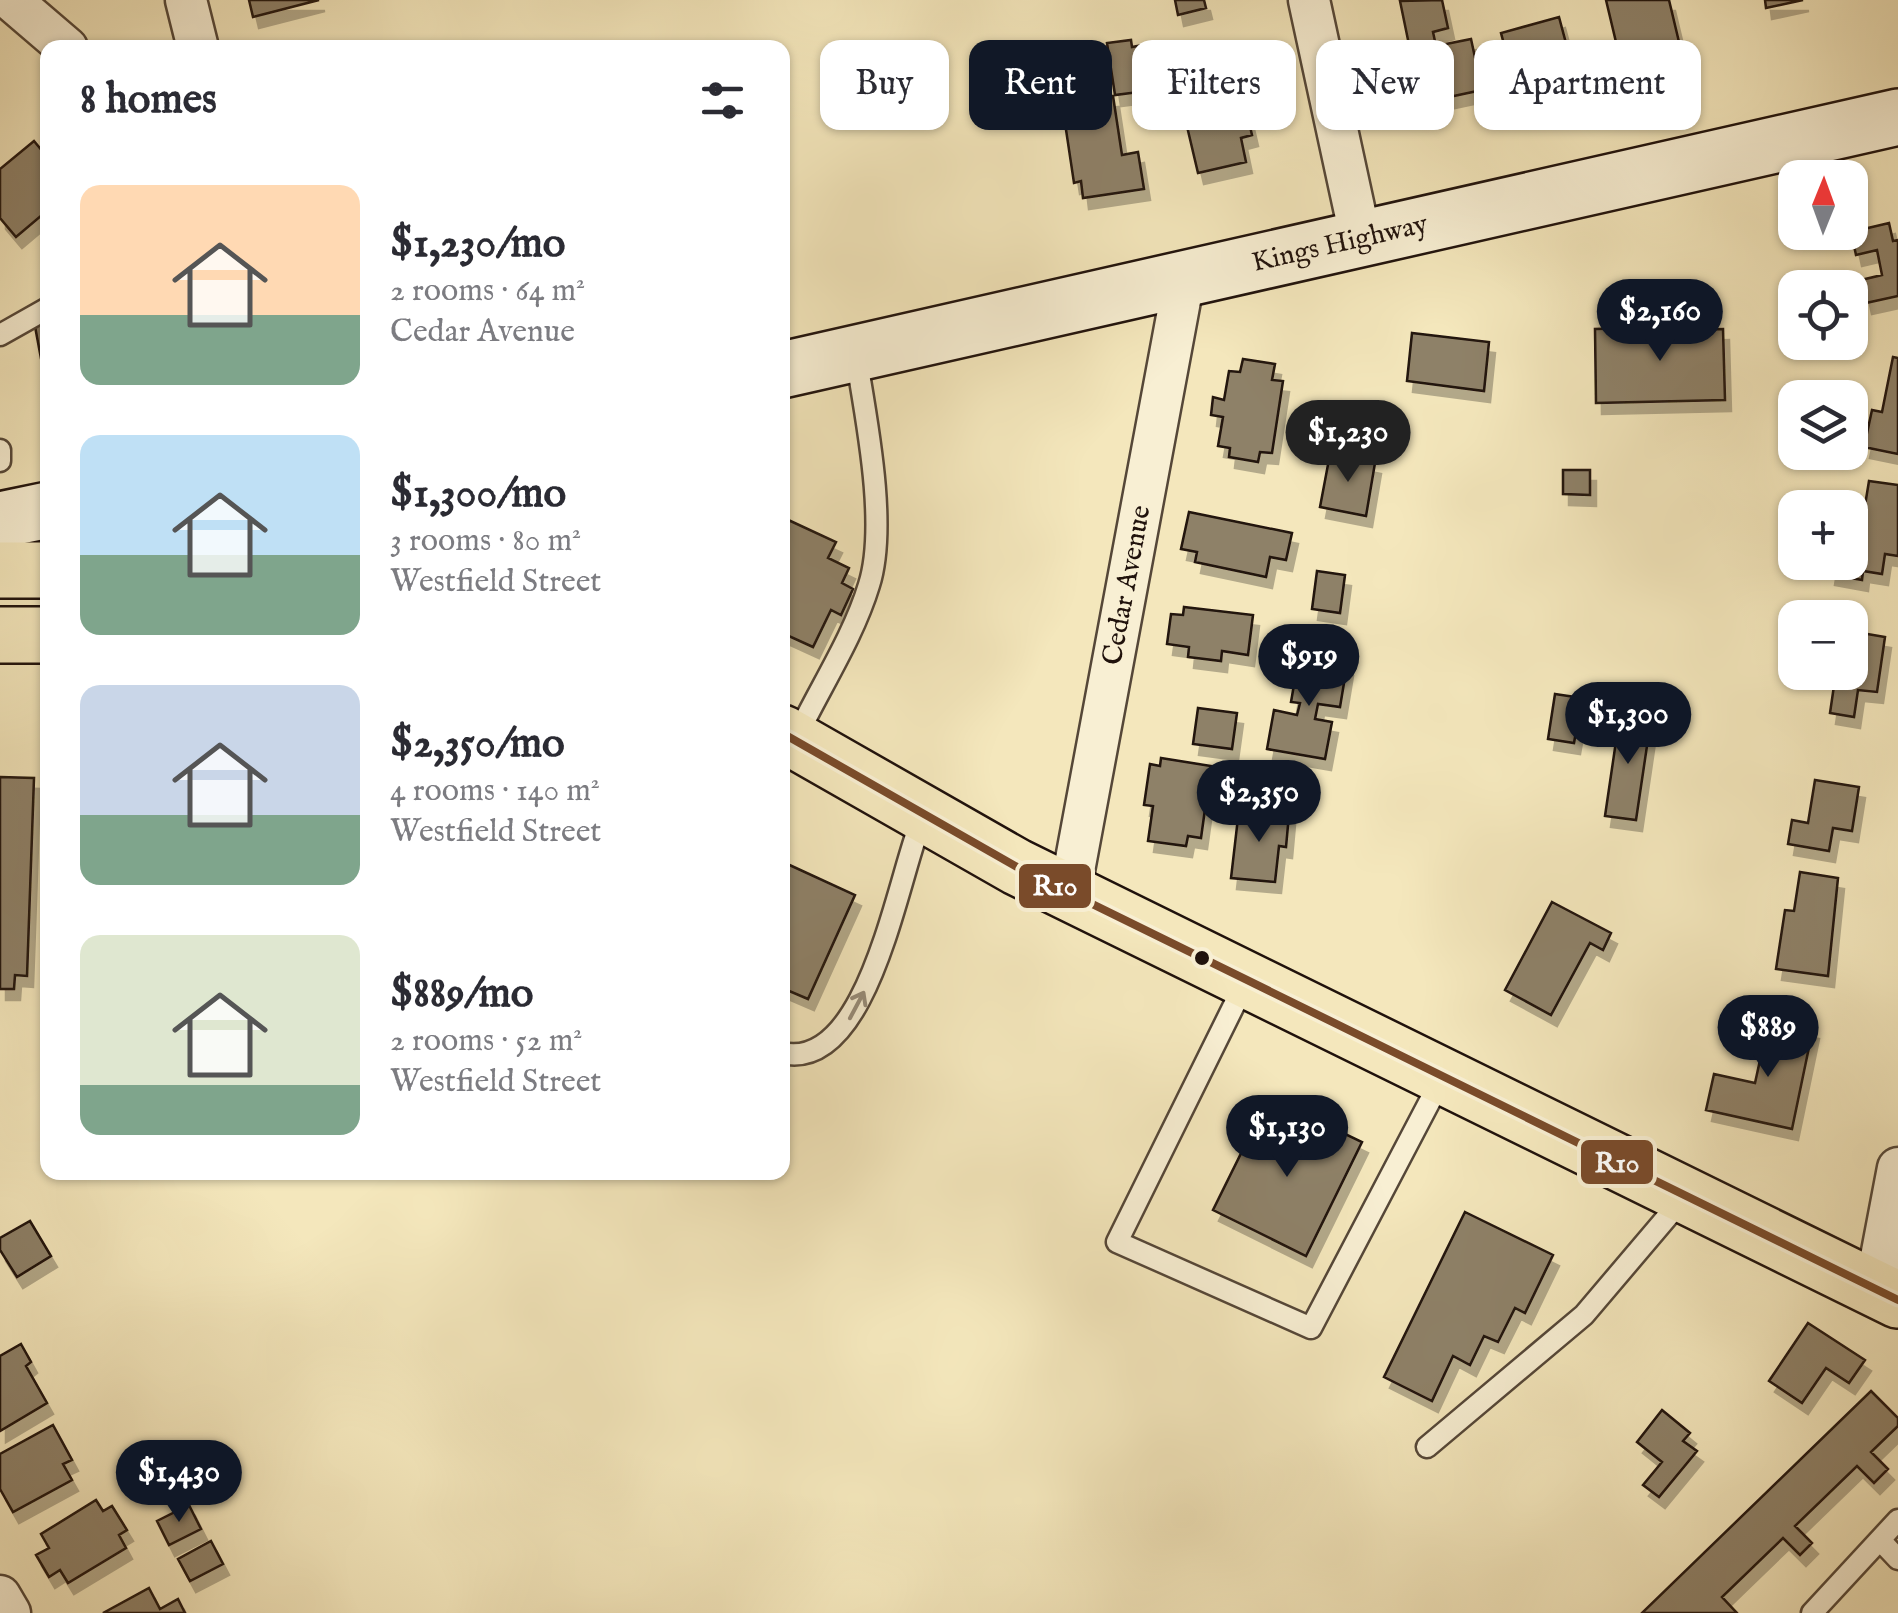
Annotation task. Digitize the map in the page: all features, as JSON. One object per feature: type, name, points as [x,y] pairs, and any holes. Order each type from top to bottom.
[{"type":"main road","name":"Kings Highway","points":[[790,368],[1898,116]]},
{"type":"main road","points":[[0,520],[40,512]]},
{"type":"main road","points":[[0,570],[40,570]]},
{"type":"main road","points":[[0,634],[40,635]]},
{"type":"main road","points":[[790,751],[1886,1295]]},
{"type":"street","points":[[11,0],[58,40]]},
{"type":"street","points":[[186,0],[196,40]]},
{"type":"street","points":[[1309,0],[1362,240]]},
{"type":"street","name":"Cedar Avenue","points":[[1070,892],[1184,279]]},
{"type":"street","points":[[1886,1295],[1898,1168]]},
{"type":"street","points":[[0,1596],[10,1613]]},
{"type":"lane","points":[[0,336],[40,313]]},
{"type":"lane","points":[[790,744],[870,585],[875,543],[870,448],[856,354]]},
{"type":"lane","points":[[0,450],[0,461]]},
{"type":"lane","points":[[0,562],[0,570]]},
{"type":"lane","points":[[790,1055],[822,1049],[842,1032],[865,990],[936,823]]},
{"type":"lane","points":[[1246,979],[1117,1242],[1311,1328],[1444,1075]]},
{"type":"lane","points":[[1427,1448],[1584,1315],[1686,1195]]},
{"type":"lane","points":[[1812,1613],[1898,1520]]},
{"type":"lane","points":[[1880,1540],[1898,1558]]},
{"type":"building","points":[[249,0],[319,0],[253,17]]},
{"type":"building","points":[[1175,0],[1204,0],[1206,8],[1178,15]]},
{"type":"building","points":[[1442,0],[1448,28],[1433,32],[1435,40],[1408,40],[1400,1]]},
{"type":"building","points":[[1606,0],[1669,0],[1679,40],[1616,40]]},
{"type":"building","points":[[1765,0],[1803,0],[1766,8]]},
{"type":"building","points":[[1559,17],[1565,40],[1503,40],[1501,33]]},
{"type":"building","points":[[1471,39],[1474,92],[1454,96],[1454,42]]},
{"type":"building","points":[[1131,40],[1132,93],[1115,95],[1112,42]]},
{"type":"building","points":[[1112,96],[1122,155],[1138,152],[1144,189],[1083,198],[1081,181],[1074,183],[1066,130],[1112,130]]},
{"type":"building","points":[[1188,130],[1251,130],[1252,135],[1241,138],[1246,162],[1198,173]]},
{"type":"building","points":[[34,141],[40,148],[40,217],[16,237],[0,218],[0,169]]},
{"type":"building","points":[[1889,223],[1893,241],[1898,240],[1898,296],[1868,303],[1868,278],[1882,275],[1877,250],[1856,255],[1855,250],[1868,250],[1868,228]]},
{"type":"building","points":[[1693,318],[1693,330],[1723,329],[1725,400],[1596,403],[1595,329],[1671,327],[1671,319]]},
{"type":"building","points":[[40,320],[40,353],[34,321]]},
{"type":"building","points":[[1412,333],[1489,342],[1484,391],[1407,381]]},
{"type":"building","points":[[1893,357],[1898,358],[1898,454],[1868,448],[1872,410],[1882,412]]},
{"type":"building","points":[[1243,359],[1275,364],[1272,380],[1283,381],[1272,453],[1260,452],[1258,462],[1229,457],[1230,448],[1218,446],[1223,417],[1211,415],[1213,397],[1224,400],[1229,371],[1240,372]]},
{"type":"building","points":[[1330,454],[1375,463],[1366,516],[1320,507]]},
{"type":"building","points":[[1563,470],[1590,470],[1590,495],[1563,494]]},
{"type":"building","points":[[1869,481],[1898,485],[1898,556],[1885,554],[1882,574],[1868,572]]},
{"type":"building","points":[[1189,512],[1292,533],[1286,560],[1270,557],[1266,577],[1195,562],[1197,552],[1181,549]]},
{"type":"building","points":[[790,521],[836,542],[828,558],[849,568],[842,583],[853,589],[841,615],[831,610],[813,647],[790,637]]},
{"type":"building","points":[[1317,571],[1345,575],[1340,613],[1312,609]]},
{"type":"building","points":[[1184,607],[1253,615],[1248,655],[1222,651],[1221,661],[1188,657],[1189,647],[1167,644],[1171,614],[1183,615]]},
{"type":"building","points":[[1868,634],[1885,637],[1877,692],[1858,690],[1868,690]]},
{"type":"building","points":[[1299,656],[1347,665],[1340,707],[1318,704],[1315,719],[1332,722],[1325,759],[1267,749],[1274,710],[1297,715],[1300,703],[1291,702]]},
{"type":"building","points":[[1833,690],[1858,690],[1854,717],[1830,713]]},
{"type":"building","points":[[1555,694],[1582,698],[1574,743],[1548,739]]},
{"type":"building","points":[[1198,708],[1237,713],[1232,749],[1193,744]]},
{"type":"building","points":[[1620,714],[1651,719],[1636,820],[1605,816]]},
{"type":"building","points":[[1161,758],[1211,766],[1201,838],[1188,836],[1186,846],[1148,841],[1153,806],[1144,805],[1150,764],[1160,766]]},
{"type":"building","points":[[0,777],[34,778],[27,976],[15,975],[14,989],[0,989]]},
{"type":"building","points":[[1815,780],[1859,787],[1852,831],[1833,828],[1829,851],[1788,844],[1792,820],[1808,823]]},
{"type":"building","points":[[1239,809],[1289,814],[1286,847],[1279,846],[1275,882],[1231,878]]},
{"type":"building","points":[[790,865],[855,895],[808,999],[790,991]]},
{"type":"building","points":[[1800,872],[1838,878],[1828,976],[1776,969],[1785,910],[1794,911]]},
{"type":"building","points":[[1552,902],[1611,933],[1603,950],[1590,943],[1551,1015],[1505,990]]},
{"type":"building","points":[[1769,1019],[1813,1028],[1792,1129],[1706,1110],[1714,1074],[1755,1083]]},
{"type":"building","points":[[1263,1109],[1312,1134],[1318,1121],[1362,1142],[1306,1256],[1213,1210]]},
{"type":"building","points":[[1465,1212],[1553,1255],[1525,1313],[1515,1308],[1498,1342],[1484,1336],[1470,1365],[1453,1356],[1432,1401],[1384,1377]]},
{"type":"building","points":[[30,1221],[51,1256],[17,1277],[0,1250],[0,1238]]},
{"type":"building","points":[[1808,1323],[1865,1360],[1849,1383],[1826,1368],[1802,1403],[1769,1381]]},
{"type":"building","points":[[21,1344],[31,1362],[26,1366],[47,1403],[0,1431],[0,1356]]},
{"type":"building","points":[[1871,1391],[1898,1418],[1898,1426],[1871,1452],[1888,1469],[1874,1483],[1857,1466],[1795,1526],[1812,1543],[1800,1555],[1783,1538],[1722,1597],[1737,1613],[1642,1613]]},
{"type":"building","points":[[1662,1410],[1690,1433],[1683,1441],[1697,1451],[1659,1497],[1643,1485],[1662,1462],[1637,1442]]},
{"type":"building","points":[[53,1425],[72,1460],[63,1464],[72,1480],[13,1512],[0,1489],[0,1454]]},
{"type":"building","points":[[96,1500],[103,1511],[112,1506],[127,1530],[119,1535],[126,1548],[68,1583],[60,1570],[49,1577],[36,1555],[49,1548],[41,1534]]},
{"type":"building","points":[[189,1505],[201,1529],[169,1545],[157,1521]]},
{"type":"building","points":[[211,1541],[223,1564],[190,1581],[178,1559]]},
{"type":"building","points":[[149,1588],[160,1609],[178,1599],[185,1613],[103,1613]]},
{"type":"transit line","name":"R10","points":[[790,738],[1017,867],[1898,1300]]}]
